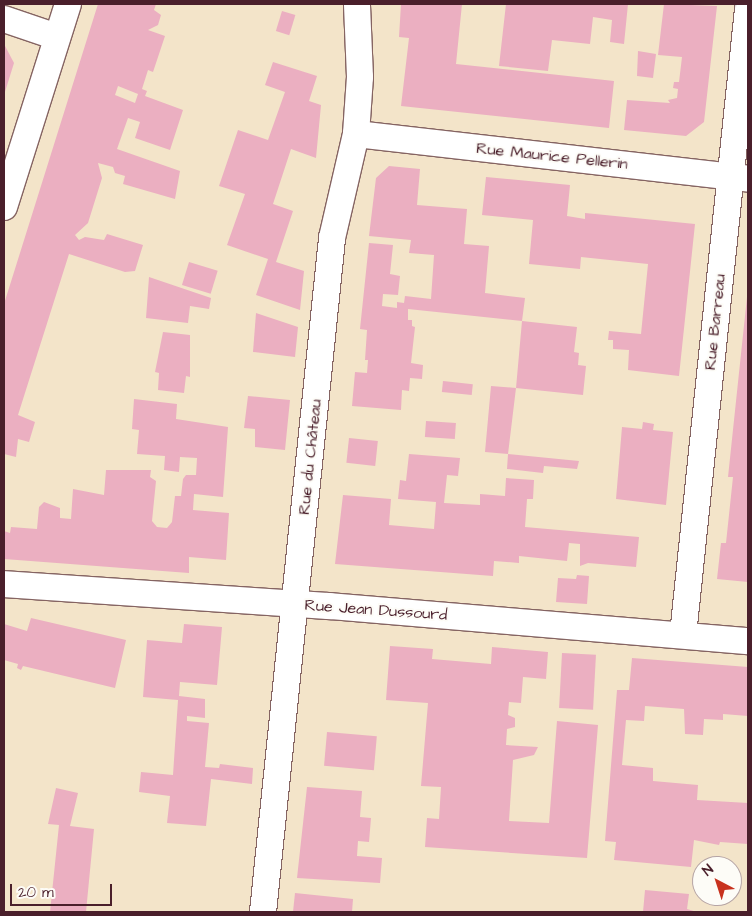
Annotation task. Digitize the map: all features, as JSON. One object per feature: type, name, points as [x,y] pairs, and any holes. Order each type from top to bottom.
[{"type":"street","points":[[4,207],[68,4]]},
{"type":"street","name":"Rue du Château","points":[[263,912],[332,238],[356,134],[360,77],[357,4]]},
{"type":"street","name":"Rue Barreau","points":[[683,635],[739,177],[748,9]]},
{"type":"street","points":[[4,18],[57,37]]},
{"type":"street","name":"Rue Maurice Pellerin","points":[[356,134],[739,177]]},
{"type":"street","name":"Rue Jean Dussourd","points":[[4,584],[294,604],[748,641]]},
{"type":"building","points":[[98,4],[156,4],[154,10],[161,15],[158,25],[148,30],[165,36],[153,72],[148,70],[142,89],[147,91],[145,96],[183,110],[170,150],[135,138],[140,122],[128,118],[117,149],[180,171],[175,199],[123,184],[125,176],[115,173],[113,167],[98,163],[102,178],[88,223],[75,235],[79,240],[85,237],[104,240],[107,234],[143,245],[135,271],[125,272],[69,254],[18,415],[35,422],[29,442],[18,439],[16,457],[4,454],[4,304]],"holes":[[[118,86],[138,94],[135,103],[115,95]]]},
{"type":"building","points":[[401,4],[462,4],[456,64],[614,81],[609,128],[401,106],[409,38],[399,37]]},
{"type":"building","points":[[506,4],[628,4],[624,44],[610,42],[612,20],[593,17],[590,44],[552,40],[548,71],[499,66]]},
{"type":"building","points":[[664,4],[717,6],[704,122],[686,136],[624,130],[627,100],[670,103],[668,100],[677,98],[678,89],[673,88],[674,82],[679,82],[682,57],[658,55]]},
{"type":"building","points":[[282,11],[295,15],[289,35],[276,31]]},
{"type":"building","points":[[4,44],[14,63],[4,95]]},
{"type":"building","points":[[638,51],[656,54],[653,78],[637,76]]},
{"type":"building","points":[[273,62],[317,76],[309,101],[321,105],[316,158],[291,149],[273,204],[293,211],[276,262],[304,271],[300,310],[256,295],[268,259],[227,245],[245,194],[219,186],[238,130],[268,140],[285,92],[265,85]]},
{"type":"building","points":[[389,166],[420,169],[417,205],[467,209],[464,244],[489,246],[485,293],[525,298],[522,321],[408,309],[408,320],[412,320],[412,326],[415,327],[411,363],[423,365],[422,379],[410,378],[409,391],[402,390],[401,410],[352,406],[355,372],[367,373],[368,360],[365,360],[367,330],[360,329],[369,243],[393,245],[390,274],[400,276],[398,295],[383,294],[382,306],[397,308],[397,302],[404,303],[405,296],[431,299],[434,255],[409,253],[411,240],[369,236],[376,178]]},
{"type":"building","points":[[486,177],[570,185],[567,216],[585,219],[585,213],[695,224],[679,376],[628,370],[629,350],[613,349],[613,340],[608,340],[609,331],[641,334],[648,264],[581,257],[580,269],[529,264],[533,220],[482,215]]},
{"type":"building","points":[[189,262],[218,271],[211,294],[182,285]]},
{"type":"building","points":[[149,277],[211,298],[209,309],[190,306],[188,323],[146,318]]},
{"type":"building","points":[[747,297],[748,582],[717,579],[721,543],[726,543],[733,477],[728,477]]},
{"type":"building","points":[[256,313],[298,327],[295,357],[253,352]]},
{"type":"building","points":[[522,321],[577,327],[574,352],[579,353],[578,365],[586,366],[583,395],[516,388]]},
{"type":"building","points":[[163,332],[190,335],[190,377],[186,376],[184,393],[158,390],[159,373],[155,372]]},
{"type":"building","points":[[443,381],[473,384],[472,395],[442,392]]},
{"type":"building","points":[[491,386],[516,388],[508,454],[485,452]]},
{"type":"building","points":[[248,396],[290,400],[285,450],[255,447],[255,429],[244,428]]},
{"type":"building","points":[[134,399],[177,404],[176,419],[228,427],[223,497],[194,494],[193,510],[229,513],[226,560],[189,557],[189,573],[4,559],[4,531],[10,533],[11,527],[37,529],[39,507],[44,502],[60,508],[60,518],[71,519],[73,489],[104,495],[106,470],[151,470],[150,477],[156,481],[152,521],[157,527],[167,528],[172,522],[175,496],[181,496],[183,479],[186,475],[196,475],[197,458],[180,457],[179,472],[164,470],[165,456],[137,454],[139,430],[132,429]]},
{"type":"building","points":[[426,421],[456,423],[455,439],[425,437]]},
{"type":"building","points":[[643,422],[654,424],[653,430],[673,432],[666,505],[616,499],[622,427],[642,429]]},
{"type":"building","points":[[349,438],[378,441],[375,466],[346,463]]},
{"type":"building","points":[[409,454],[460,458],[458,476],[447,475],[444,503],[480,505],[480,494],[505,496],[506,478],[534,480],[533,499],[527,499],[525,527],[639,537],[636,567],[588,563],[580,566],[580,544],[569,543],[567,561],[519,556],[519,563],[494,561],[493,576],[335,564],[343,495],[391,499],[389,525],[434,529],[436,502],[398,499],[400,480],[406,481]]},
{"type":"building","points":[[508,454],[579,461],[577,469],[544,466],[543,473],[507,469]]},
{"type":"building","points":[[577,575],[589,576],[587,604],[556,602],[558,578],[576,579]]},
{"type":"building","points":[[31,618],[126,640],[115,688],[23,666],[21,670],[17,668],[18,664],[4,660],[4,624],[27,631]]},
{"type":"building","points":[[184,624],[222,627],[217,685],[180,682],[179,696],[205,699],[205,718],[187,716],[187,721],[209,723],[205,767],[219,768],[220,764],[253,768],[252,784],[211,779],[206,826],[167,823],[170,796],[139,792],[141,772],[173,775],[178,700],[143,697],[147,640],[182,643]]},
{"type":"building","points":[[390,646],[433,649],[432,659],[491,664],[492,647],[548,652],[546,679],[523,677],[521,703],[509,702],[508,715],[515,718],[515,727],[507,729],[506,745],[538,747],[534,755],[513,760],[509,821],[549,823],[557,721],[598,725],[587,858],[425,847],[427,818],[439,819],[441,787],[421,786],[428,703],[386,700]]},
{"type":"building","points":[[562,653],[596,655],[593,710],[559,708]]},
{"type":"building","points":[[632,658],[748,667],[748,716],[723,714],[723,720],[704,719],[703,735],[685,734],[684,709],[645,706],[644,721],[626,720],[622,765],[653,768],[653,781],[698,785],[697,800],[748,803],[748,844],[720,842],[719,845],[694,840],[691,867],[614,860],[616,842],[605,841],[617,690],[629,690]]},
{"type":"building","points":[[327,732],[377,736],[374,770],[324,766]]},
{"type":"building","points":[[307,787],[362,791],[360,817],[371,818],[369,842],[358,841],[357,856],[382,858],[380,883],[297,878]]},
{"type":"building","points":[[56,788],[78,793],[70,826],[94,829],[86,912],[50,912],[59,825],[48,824]]},
{"type":"building","points":[[645,890],[689,894],[687,909],[697,912],[643,912]]},
{"type":"building","points":[[295,893],[353,899],[352,912],[293,912]]}]
